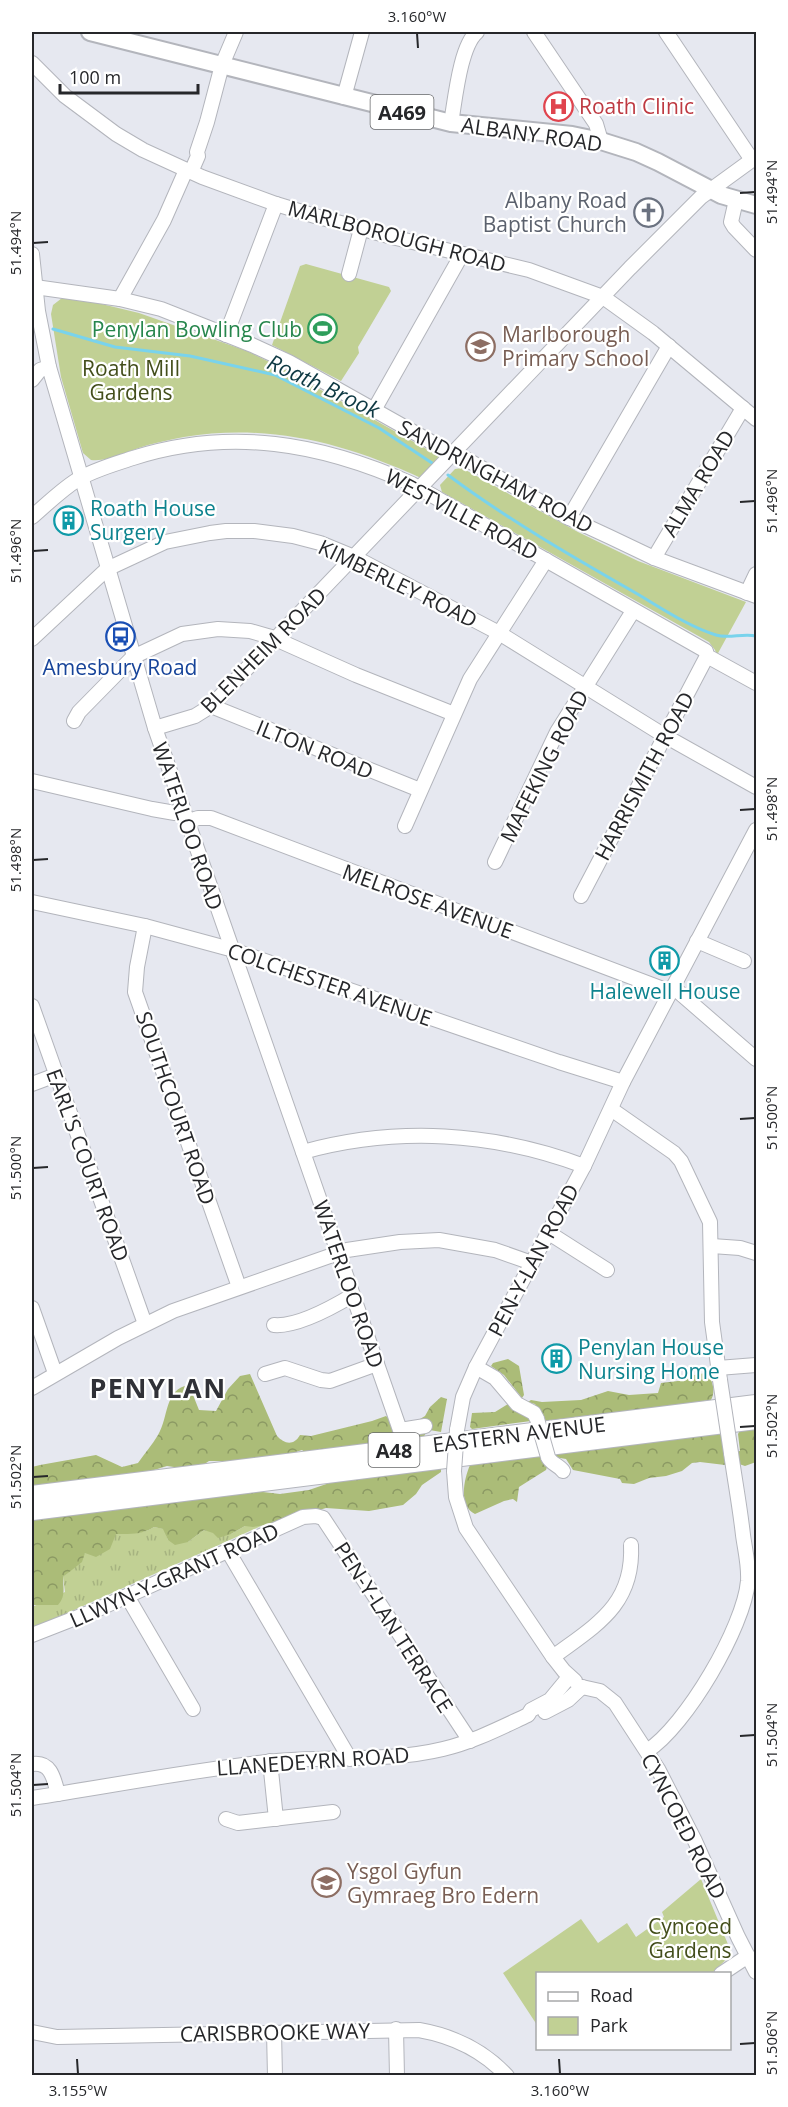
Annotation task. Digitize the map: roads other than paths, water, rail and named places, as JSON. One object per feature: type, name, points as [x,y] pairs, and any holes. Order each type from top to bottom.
[{"type":"highway","name":"EASTERN AVENUE","points":[[32,1496],[756,1405]]},
{"type":"highway","name":"EASTERN AVENUE","points":[[32,1510],[756,1419]]},
{"type":"main road","name":"ALBANY ROAD","points":[[90,32],[122,36],[222,65],[452,123],[572,135],[601,141],[651,159],[709,190],[756,205]]},
{"type":"street","points":[[120,299],[198,156],[197,152],[222,65],[236,32]]},
{"type":"street","points":[[345,97],[362,32]]},
{"type":"street","points":[[452,123],[460,69],[470,40],[477,32]]},
{"type":"street","points":[[534,32],[596,124],[601,141]]},
{"type":"street","points":[[666,32],[754,158]]},
{"type":"street","name":"MARLBOROUGH ROAD","points":[[32,63],[65,96],[88,114],[143,150],[188,171],[276,204],[361,229],[529,270],[603,297],[669,346],[756,419]]},
{"type":"street","name":"BLENHEIM ROAD","points":[[155,728],[195,716],[211,706],[603,297],[709,190],[754,158]]},
{"type":"street","points":[[736,200],[731,222],[756,250]]},
{"type":"street","points":[[226,335],[276,204]]},
{"type":"street","points":[[349,274],[361,229]]},
{"type":"street","name":"WATERLOO ROAD","points":[[32,254],[40,345],[49,367],[133,657],[184,817],[400,1430],[425,1426]]},
{"type":"street","points":[[374,410],[462,254]]},
{"type":"street","name":"SANDRINGHAM ROAD","points":[[35,286],[120,299],[161,309],[272,354],[569,518],[654,558],[752,594]]},
{"type":"street","points":[[569,518],[669,346]]},
{"type":"street","points":[[32,380],[40,370],[49,367]]},
{"type":"street","name":"ALMA ROAD","points":[[654,558],[743,408]]},
{"type":"street","name":"WESTVILLE ROAD","points":[[32,517],[80,478],[146,454],[217,443],[242,442],[270,443],[325,452],[381,470],[420,489],[706,651],[707,656],[756,683]]},
{"type":"street","name":"KIMBERLEY ROAD","points":[[32,639],[107,569],[165,542],[226,531],[254,531],[293,536],[320,543],[354,557],[499,633],[665,735],[756,787]]},
{"type":"street","points":[[405,826],[470,679],[546,560]]},
{"type":"street","points":[[752,594],[756,573]]},
{"type":"street","name":"MAFEKING ROAD","points":[[495,862],[556,732],[633,611]]},
{"type":"street","points":[[74,721],[79,712],[133,657],[166,640],[199,630],[218,629],[250,631],[276,639],[356,675],[454,714]]},
{"type":"street","name":"HARRISMITH ROAD","points":[[581,896],[707,656]]},
{"type":"street","name":"ILTON ROAD","points":[[211,706],[420,790]]},
{"type":"street","name":"MELROSE AVENUE","points":[[32,781],[144,808],[175,813],[184,817],[211,818],[672,989]]},
{"type":"street","name":"PEN-Y-LAN ROAD","points":[[582,1687],[569,1677],[553,1657],[466,1528],[456,1497],[454,1471],[457,1430],[463,1397],[476,1368],[584,1166],[623,1082],[756,830]]},
{"type":"street","name":"COLCHESTER AVENUE","points":[[32,902],[145,926],[230,949],[623,1082]]},
{"type":"street","name":"SOUTHCOURT ROAD","points":[[145,926],[137,966],[135,992],[239,1287]]},
{"type":"street","points":[[697,941],[750,964]]},
{"type":"street","points":[[672,989],[756,1059]]},
{"type":"street","name":"EARL'S COURT ROAD","points":[[32,1006],[145,1324]]},
{"type":"street","points":[[32,1084],[56,1075]]},
{"type":"street","points":[[611,1109],[669,1148],[677,1156],[708,1215],[712,1231],[712,1322],[748,1569],[750,1607],[729,1637],[695,1698],[663,1738],[647,1751]]},
{"type":"street","points":[[303,1152],[374,1138],[454,1136],[495,1141],[541,1152],[584,1166]]},
{"type":"street","points":[[549,1233],[607,1270]]},
{"type":"street","points":[[32,1388],[55,1373],[173,1311],[338,1253],[383,1244],[439,1240],[495,1250],[532,1263]]},
{"type":"street","points":[[712,1246],[740,1248],[756,1253]]},
{"type":"street","points":[[274,1325],[284,1326],[325,1310],[353,1295]]},
{"type":"street","points":[[32,1308],[55,1373]]},
{"type":"street","points":[[265,1374],[285,1368],[330,1381],[377,1364]]},
{"type":"street","points":[[719,1374],[756,1365]]},
{"type":"street","points":[[476,1368],[495,1378],[517,1404],[534,1413],[548,1457],[563,1471]]},
{"type":"street","name":"LLWYN-Y-GRANT ROAD","points":[[32,1635],[127,1596],[303,1517],[316,1515]]},
{"type":"street","name":"PEN-Y-LAN TERRACE","points":[[316,1515],[323,1518],[470,1741]]},
{"type":"street","points":[[553,1657],[603,1619],[619,1600],[632,1565],[631,1545]]},
{"type":"street","points":[[228,1551],[350,1759]]},
{"type":"street","points":[[127,1596],[193,1709]]},
{"type":"street","name":"LLANEDEYRN ROAD","points":[[528,1715],[531,1710],[550,1700],[569,1677]]},
{"type":"street","name":"LLANEDEYRN ROAD","points":[[32,1798],[270,1761],[350,1759],[422,1753],[470,1741],[528,1715],[535,1716],[562,1703],[582,1687]]},
{"type":"street","name":"CYNCOED ROAD","points":[[582,1687],[622,1716],[647,1751],[687,1823],[756,1972]]},
{"type":"street","points":[[270,1761],[276,1819]]},
{"type":"street","points":[[32,1764],[41,1764],[48,1768],[57,1794]]},
{"type":"street","points":[[226,1819],[238,1823],[333,1812]]},
{"type":"street","points":[[724,1972],[748,1956]]},
{"type":"street","points":[[396,2029],[397,2076]]},
{"type":"street","name":"CARISBROOKE WAY","points":[[32,2034],[57,2037],[419,2030],[447,2036],[482,2054],[507,2076]]},
{"type":"street","points":[[274,2032],[275,2076]]},
{"type":"waterway","name":"Roath Brook","points":[[53,329],[115,347],[190,356],[275,375],[379,428],[432,463]]},
{"type":"waterway","name":"Roath Brook","points":[[448,475],[493,507],[684,621],[721,636],[756,636]]},
{"type":"place","name":"Roath Clinic","points":[[558,106]]},
{"type":"place","name":"Albany Road Baptist Church","points":[[648,212]]},
{"type":"place","name":"Penylan Bowling Club","points":[[323,329]]},
{"type":"place","name":"Marlborough Primary School","points":[[481,346]]},
{"type":"place","name":"Roath House Surgery","points":[[69,520]]},
{"type":"place","name":"Amesbury Road","points":[[120,636]]},
{"type":"place","name":"Halewell House","points":[[665,960]]},
{"type":"place","name":"Penylan House Nursing Home","points":[[557,1359]]},
{"type":"place","name":"Ysgol Gyfun Gymraeg Bro Edern","points":[[326,1883]]},
{"type":"district","name":"PENYLAN","points":[[158,1387]]},
{"type":"park label","name":"Roath Mill Gardens","points":[[131,380]]},
{"type":"park label","name":"Cyncoed Gardens","points":[[690,1938]]}]
